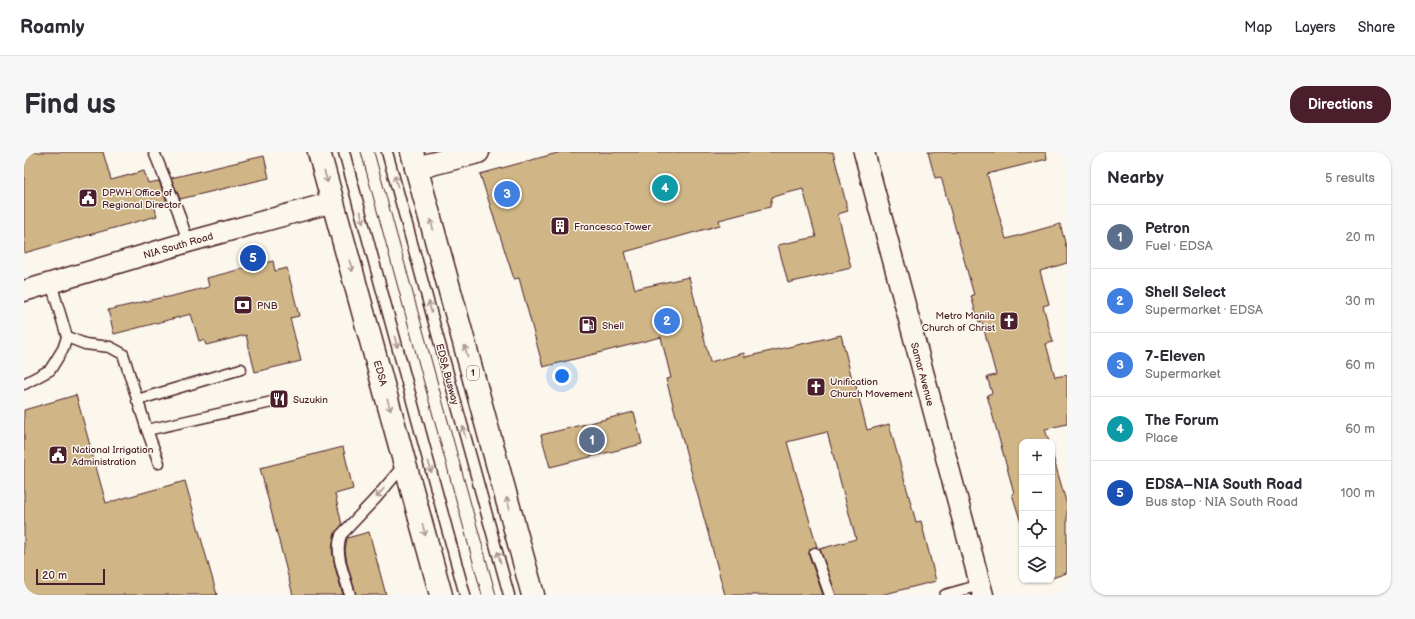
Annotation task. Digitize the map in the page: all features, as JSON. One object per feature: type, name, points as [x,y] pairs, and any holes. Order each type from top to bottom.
[{"type":"main road","name":"EDSA","points":[[319,152],[441,595]]},
{"type":"main road","points":[[414,160],[478,152]]},
{"type":"main road","name":"1","points":[[414,160],[533,595]]},
{"type":"street","name":"Samar Avenue","points":[[864,152],[982,590]]},
{"type":"street","name":"NIA South Road","points":[[24,291],[188,242],[333,202]]},
{"type":"lane","points":[[154,152],[178,211],[188,242]]},
{"type":"lane","points":[[344,152],[466,595]]},
{"type":"lane","name":"EDSA Busway","points":[[387,152],[509,595]]},
{"type":"lane","points":[[24,384],[50,370],[63,349],[67,337],[51,283]]},
{"type":"lane","points":[[67,337],[85,344],[110,347],[123,354],[159,463]]},
{"type":"lane","points":[[137,400],[241,369]]},
{"type":"lane","points":[[147,430],[272,402]]},
{"type":"lane","points":[[350,595],[339,553],[338,542],[341,535],[406,464]]},
{"type":"lane","points":[[815,553],[830,595]]},
{"type":"lane","points":[[946,595],[982,590]]},
{"type":"building","name":"DPWH Office of Regional Director","points":[[24,152],[103,152],[111,180],[144,171],[148,183],[159,181],[167,202],[154,205],[157,216],[24,253]]},
{"type":"building","points":[[561,152],[833,152],[848,211],[838,214],[851,268],[788,283],[778,245],[816,237],[803,189],[772,197],[770,207],[719,220],[720,225],[625,252],[635,289],[689,277],[710,362],[744,353],[745,357],[841,335],[867,430],[889,424],[916,522],[921,521],[936,581],[881,595],[836,595],[820,549],[856,539],[827,432],[787,442],[817,547],[810,549],[809,555],[823,595],[725,595],[666,379],[671,378],[661,337],[543,367],[519,278],[514,279],[480,174]]},
{"type":"building","points":[[928,152],[1046,152],[1047,159],[987,174],[1006,239],[1060,224],[1067,250],[1067,263],[1040,271],[1049,304],[1043,306],[1053,342],[1046,344],[1055,377],[1067,375],[1067,424],[1045,429],[1048,439],[1019,439],[1019,516],[987,395],[992,393],[987,377],[996,375],[982,322],[979,323],[971,296],[974,295],[941,177],[935,178]]},
{"type":"building","points":[[264,156],[269,178],[180,199],[171,178]]},
{"type":"building","name":"PNB","points":[[273,261],[275,271],[287,268],[299,316],[290,318],[301,361],[255,372],[246,335],[206,345],[204,340],[199,341],[191,314],[114,334],[108,310],[209,287],[207,278]]},
{"type":"building","points":[[76,395],[106,503],[185,481],[217,595],[24,595],[24,410]]},
{"type":"building","points":[[634,412],[642,444],[550,467],[541,435]]},
{"type":"building","points":[[343,447],[353,489],[335,494],[342,525],[335,533],[332,549],[335,567],[343,595],[293,595],[260,468]]},
{"type":"building","points":[[1055,463],[1067,505],[1067,573],[1055,577]]},
{"type":"building","points":[[369,532],[386,595],[356,595],[347,563],[345,550],[347,538]]},
{"type":"tram line","points":[[361,152],[482,595]]},
{"type":"tram line","points":[[374,152],[496,595]]},
{"type":"place","name":"The Forum","points":[[665,188]]},
{"type":"place","name":"7-Eleven","points":[[507,194]]},
{"type":"place","name":"DPWH Office of Regional Director","points":[[88,198]]},
{"type":"place","name":"Francesca Tower","points":[[560,226]]},
{"type":"place","name":"EDSA–NIA South Road","points":[[253,258]]},
{"type":"place","name":"PNB","points":[[243,305]]},
{"type":"place","name":"Shell Select","points":[[667,321]]},
{"type":"place","name":"Metro Manila Church of Christ","points":[[1009,321]]},
{"type":"place","name":"Shell","points":[[588,325]]},
{"type":"place","name":"Unification Church Movement","points":[[816,387]]},
{"type":"place","name":"Suzukin","points":[[279,399]]},
{"type":"place","name":"Petron","points":[[592,440]]},
{"type":"place","name":"National Irrigation Administration","points":[[58,455]]}]
